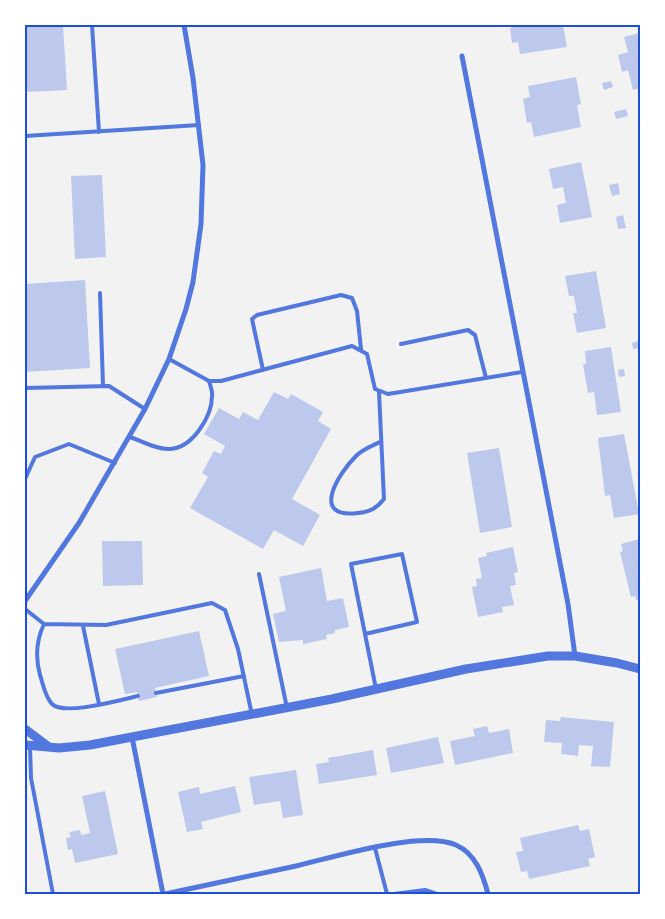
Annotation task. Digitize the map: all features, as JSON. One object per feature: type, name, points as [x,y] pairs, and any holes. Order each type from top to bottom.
[{"type":"street","points":[[25,602],[28,593],[79,523],[130,437],[169,359],[186,309],[199,243],[203,194],[199,125],[184,25]]},
{"type":"street","points":[[462,56],[568,604],[575,656]]},
{"type":"street","points":[[27,746],[90,745],[287,708],[466,669],[548,656],[575,656],[617,662],[640,669]]},
{"type":"street","points":[[25,729],[49,747]]},
{"type":"street","points":[[132,737],[164,894],[375,848],[439,840],[455,844],[475,860],[488,894]]},
{"type":"lane","points":[[92,25],[98,132]]},
{"type":"lane","points":[[25,136],[199,125]]},
{"type":"lane","points":[[100,293],[103,386]]},
{"type":"lane","points":[[263,370],[252,319],[257,315],[341,295],[352,298],[357,311],[361,349]]},
{"type":"lane","points":[[400,344],[468,330],[474,335],[486,378]]},
{"type":"lane","points":[[169,359],[209,381],[221,381],[352,346],[361,349],[367,354],[375,389],[388,394],[522,372]]},
{"type":"lane","points":[[130,437],[162,449],[172,450],[194,438],[207,413],[213,395],[209,381]]},
{"type":"lane","points":[[25,388],[109,386],[145,409]]},
{"type":"lane","points":[[379,392],[380,442],[385,488],[384,499],[378,507],[367,513],[349,514],[338,511],[333,504],[331,496],[332,488],[339,476],[357,454],[380,442]]},
{"type":"lane","points":[[25,479],[35,457],[69,444],[115,463]]},
{"type":"lane","points":[[365,634],[417,622],[402,554],[351,564],[365,634],[376,689]]},
{"type":"lane","points":[[259,574],[287,708]]},
{"type":"lane","points":[[25,609],[44,624],[83,626],[106,625],[212,603],[225,610],[238,649],[252,715]]},
{"type":"lane","points":[[44,624],[36,639],[38,666],[49,702],[57,708],[73,708],[138,696]]},
{"type":"lane","points":[[83,626],[99,704]]},
{"type":"lane","points":[[156,693],[244,676]]},
{"type":"lane","points":[[27,746],[31,778],[53,894]]},
{"type":"lane","points":[[375,848],[387,894]]},
{"type":"lane","points":[[394,894],[425,890],[437,894]]},
{"type":"building","points":[[25,25],[63,25],[67,90],[25,92]]},
{"type":"building","points":[[513,25],[563,25],[567,47],[520,54],[518,42],[512,43],[510,28],[514,27]]},
{"type":"building","points":[[640,33],[640,88],[633,90],[628,70],[622,72],[618,55],[628,52],[624,37]]},
{"type":"building","points":[[576,77],[581,104],[577,105],[581,127],[534,137],[531,122],[527,123],[523,99],[530,97],[528,86]]},
{"type":"building","points":[[611,81],[613,87],[604,90],[602,83]]},
{"type":"building","points":[[626,109],[628,116],[616,119],[614,112]]},
{"type":"building","points":[[581,162],[592,217],[560,223],[557,205],[566,203],[563,187],[553,189],[549,169]]},
{"type":"building","points":[[102,175],[106,257],[75,259],[71,176]]},
{"type":"building","points":[[618,183],[620,194],[612,196],[609,185]]},
{"type":"building","points":[[623,215],[626,228],[618,229],[616,217]]},
{"type":"building","points":[[596,271],[606,328],[577,333],[573,313],[577,313],[574,296],[569,296],[565,276]]},
{"type":"building","points":[[85,280],[90,368],[25,372],[25,284]]},
{"type":"building","points":[[638,341],[639,348],[633,349],[632,343]]},
{"type":"building","points":[[611,347],[621,412],[597,415],[594,392],[588,393],[583,364],[586,364],[585,351]]},
{"type":"building","points":[[624,369],[625,376],[619,377],[618,370]]},
{"type":"building","points":[[274,392],[288,399],[291,394],[323,412],[318,421],[331,429],[292,499],[320,515],[303,546],[274,530],[263,549],[190,508],[208,477],[202,473],[214,451],[221,454],[225,446],[204,434],[219,408],[239,419],[243,412],[258,420]]},
{"type":"building","points":[[624,434],[639,514],[614,518],[610,495],[605,496],[598,438]]},
{"type":"building","points":[[499,448],[512,527],[480,533],[467,453]]},
{"type":"building","points":[[640,539],[640,599],[636,600],[635,596],[631,597],[620,552],[623,551],[621,544]]},
{"type":"building","points":[[102,541],[142,541],[143,585],[103,586]]},
{"type":"building","points":[[513,547],[518,572],[514,573],[516,585],[510,586],[514,605],[502,607],[503,612],[478,617],[472,587],[477,586],[476,579],[482,578],[478,558],[487,556],[486,553]]},
{"type":"building","points":[[321,568],[327,601],[343,598],[349,627],[335,630],[335,633],[326,635],[327,639],[303,644],[303,640],[279,642],[273,614],[286,611],[279,577]]},
{"type":"building","points":[[199,631],[209,676],[155,688],[157,697],[139,701],[137,692],[125,694],[115,649]]},
{"type":"building","points":[[561,717],[614,722],[610,767],[591,766],[593,746],[579,745],[578,756],[561,754],[562,743],[544,742],[546,720],[560,721]]},
{"type":"building","points":[[487,726],[489,733],[509,729],[513,753],[455,765],[450,741],[475,736],[473,729]]},
{"type":"building","points":[[438,737],[444,763],[391,773],[386,748]]},
{"type":"building","points":[[373,750],[377,775],[319,784],[316,764],[329,762],[328,758]]},
{"type":"building","points":[[296,770],[303,815],[283,818],[280,801],[254,805],[249,777]]},
{"type":"building","points":[[235,786],[241,812],[201,822],[203,829],[187,832],[178,792],[199,787],[200,794]]},
{"type":"building","points":[[105,791],[118,854],[75,863],[72,849],[68,850],[66,838],[71,837],[69,832],[80,830],[81,835],[90,833],[82,796]]},
{"type":"building","points":[[578,825],[580,831],[589,829],[595,857],[588,859],[590,866],[529,879],[527,871],[521,872],[516,852],[523,851],[520,838]]}]
